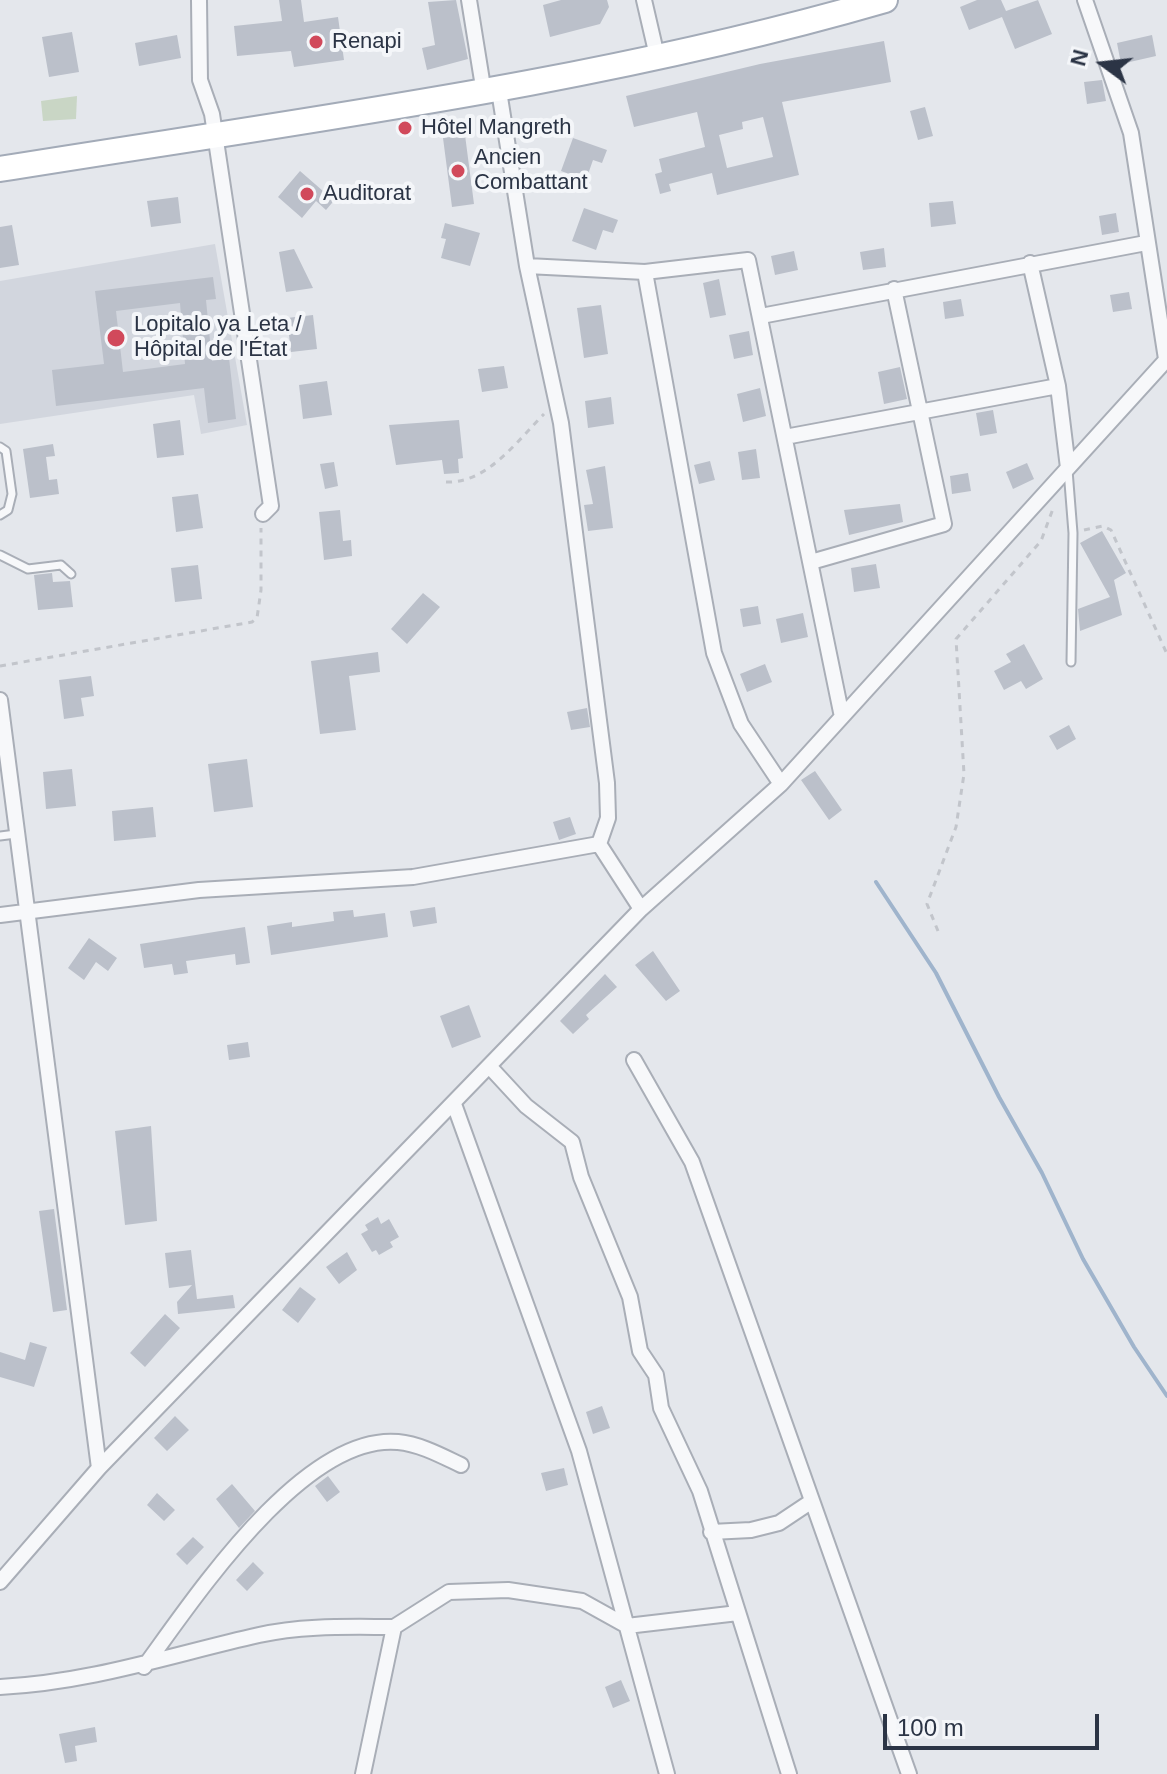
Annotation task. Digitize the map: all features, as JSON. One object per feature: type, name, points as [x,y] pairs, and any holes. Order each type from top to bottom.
[{"type":"main road","points":[[0,169],[491,92],[784,29],[885,0]]},
{"type":"street","points":[[199,0],[202,28],[200,80],[212,114],[271,506],[263,514]]},
{"type":"street","points":[[469,0],[559,409],[607,783],[608,818],[599,844]]},
{"type":"street","points":[[644,0],[657,56]]},
{"type":"street","points":[[0,1582],[99,1468],[641,909],[781,784],[1167,359],[1146,243],[1131,133],[1085,0]]},
{"type":"street","points":[[761,316],[1146,243]]},
{"type":"street","points":[[527,266],[645,272],[748,260],[842,717]]},
{"type":"street","points":[[1030,263],[1058,386],[1068,468]]},
{"type":"street","points":[[645,272],[714,653],[741,724],[781,784]]},
{"type":"street","points":[[811,562],[944,524],[894,289]]},
{"type":"street","points":[[785,437],[1058,386]]},
{"type":"street","points":[[0,700],[99,1468]]},
{"type":"street","points":[[599,844],[641,909]]},
{"type":"street","points":[[0,915],[199,890],[413,877],[599,844]]},
{"type":"street","points":[[634,1060],[692,1162],[909,1774]]},
{"type":"street","points":[[489,1066],[526,1106],[572,1142],[581,1177],[630,1297],[640,1351],[656,1375],[661,1408],[700,1491],[789,1774]]},
{"type":"street","points":[[454,1104],[579,1451],[667,1774]]},
{"type":"street","points":[[144,1667],[239,1540],[313,1471],[357,1447],[397,1442],[431,1451],[461,1465]]},
{"type":"street","points":[[711,1532],[751,1530],[779,1523],[812,1501]]},
{"type":"street","points":[[0,1687],[36,1685],[144,1667],[261,1635],[315,1627],[394,1627],[449,1592],[508,1590],[582,1601],[627,1626],[738,1613]]},
{"type":"street","points":[[363,1774],[394,1627]]},
{"type":"lane","points":[[0,447],[6,451],[12,494],[8,510],[0,515]]},
{"type":"lane","points":[[1068,468],[1073,533],[1071,662]]},
{"type":"lane","points":[[0,555],[28,569],[61,565],[71,574]]},
{"type":"lane","points":[[0,836],[16,834]]},
{"type":"path","points":[[446,482],[462,483],[490,468],[544,414],[559,409]]},
{"type":"path","points":[[938,931],[927,904],[940,860],[956,827],[964,774],[956,639],[1041,541],[1057,497]]},
{"type":"path","points":[[0,666],[252,622],[257,618],[261,600],[263,514]]},
{"type":"path","points":[[1073,533],[1103,526],[1111,530],[1167,654]]},
{"type":"shaded area","name":"Lopitalo ya Leta / Hôpital de l'État","points":[[215,244],[247,425],[201,434],[194,395],[0,424],[0,281]]},
{"type":"green space","points":[[77,96],[76,119],[43,121],[41,101]]},
{"type":"building","points":[[279,0],[301,0],[304,22],[338,17],[344,60],[294,67],[291,51],[237,56],[234,26],[282,21]]},
{"type":"building","points":[[456,0],[468,59],[427,70],[422,48],[435,45],[428,2]]},
{"type":"building","points":[[561,0],[607,0],[609,7],[600,24],[550,37],[543,5]]},
{"type":"building","points":[[977,0],[1001,0],[1006,11],[1038,0],[1052,34],[1015,49],[1002,17],[969,30],[960,7]]},
{"type":"building","points":[[72,32],[79,72],[49,77],[42,37]]},
{"type":"building","points":[[177,35],[181,58],[139,66],[135,43]]},
{"type":"building","points":[[1152,35],[1156,56],[1121,64],[1117,43]]},
{"type":"building","points":[[884,41],[891,82],[782,102],[799,175],[717,195],[712,173],[669,184],[671,191],[660,194],[655,174],[662,172],[659,159],[705,147],[697,112],[634,127],[626,96],[760,64]],"holes":[[[763,117],[773,157],[727,168],[719,135],[743,129],[742,122]]]},
{"type":"building","points":[[1102,80],[1106,101],[1087,104],[1084,82]]},
{"type":"building","points":[[925,107],[933,136],[918,140],[910,111]]},
{"type":"building","name":"Ancien Combattant","points":[[465,135],[474,204],[452,207],[443,138]]},
{"type":"building","points":[[573,138],[607,150],[602,163],[593,160],[586,180],[561,171]]},
{"type":"building","name":"Auditorat","points":[[300,171],[323,191],[326,187],[337,197],[326,210],[316,201],[302,218],[278,197]]},
{"type":"building","points":[[178,197],[181,223],[151,227],[147,201]]},
{"type":"building","points":[[953,201],[956,224],[931,227],[929,203]]},
{"type":"building","points":[[584,208],[618,220],[613,233],[603,230],[596,250],[572,241]]},
{"type":"building","points":[[1116,213],[1119,232],[1102,235],[1099,216]]},
{"type":"building","points":[[445,223],[480,233],[470,266],[441,258],[446,239],[441,238]]},
{"type":"building","points":[[12,225],[19,265],[0,268],[0,227]]},
{"type":"building","points":[[884,248],[886,267],[863,270],[860,252]]},
{"type":"building","points":[[294,249],[313,288],[286,292],[279,252]]},
{"type":"building","points":[[794,251],[798,270],[775,275],[771,256]]},
{"type":"building","points":[[213,277],[216,299],[206,300],[212,361],[229,358],[236,419],[208,423],[204,388],[56,406],[52,370],[104,364],[95,291]],"holes":[[[180,303],[185,364],[123,372],[116,311]]]},
{"type":"building","points":[[719,279],[726,315],[710,318],[703,283]]},
{"type":"building","points":[[1129,292],[1132,309],[1113,312],[1110,295]]},
{"type":"building","points":[[961,299],[964,316],[945,319],[943,302]]},
{"type":"building","points":[[601,305],[608,354],[584,358],[577,308]]},
{"type":"building","points":[[313,315],[317,349],[291,352],[287,318]]},
{"type":"building","points":[[749,331],[753,355],[734,359],[729,335]]},
{"type":"building","points":[[504,366],[508,388],[482,392],[478,369]]},
{"type":"building","points":[[900,367],[907,399],[884,404],[878,372]]},
{"type":"building","points":[[327,381],[332,415],[303,419],[299,385]]},
{"type":"building","points":[[760,388],[766,416],[743,422],[737,394]]},
{"type":"building","points":[[611,397],[614,424],[588,428],[585,401]]},
{"type":"building","points":[[993,410],[997,433],[980,436],[976,413]]},
{"type":"building","points":[[180,420],[184,455],[157,458],[153,424]]},
{"type":"building","points":[[459,420],[463,458],[458,459],[459,473],[444,474],[442,460],[396,465],[389,425]]},
{"type":"building","points":[[53,444],[55,456],[46,457],[49,480],[57,479],[59,494],[30,498],[23,449]]},
{"type":"building","points":[[756,449],[760,478],[742,480],[738,452]]},
{"type":"building","points":[[710,461],[715,480],[699,484],[694,465]]},
{"type":"building","points":[[334,462],[338,486],[325,489],[320,464]]},
{"type":"building","points":[[1027,463],[1034,479],[1013,489],[1006,472]]},
{"type":"building","points":[[605,466],[613,528],[588,531],[584,505],[593,504],[586,470]]},
{"type":"building","points":[[968,473],[971,491],[952,494],[950,476]]},
{"type":"building","points":[[198,494],[203,528],[176,532],[172,497]]},
{"type":"building","points":[[900,504],[903,522],[849,535],[844,510]]},
{"type":"building","points":[[340,510],[343,541],[351,540],[352,556],[324,560],[319,512]]},
{"type":"building","points":[[1102,531],[1126,573],[1114,580],[1122,615],[1080,631],[1078,609],[1110,597],[1080,543]]},
{"type":"building","points":[[876,564],[880,588],[854,592],[851,568]]},
{"type":"building","points":[[198,565],[202,599],[175,602],[171,568]]},
{"type":"building","points":[[52,573],[53,582],[70,581],[73,607],[38,610],[34,575]]},
{"type":"building","points":[[423,593],[440,607],[407,644],[391,629]]},
{"type":"building","points":[[758,606],[761,624],[743,627],[740,609]]},
{"type":"building","points":[[803,613],[808,637],[781,643],[776,619]]},
{"type":"building","points":[[1024,644],[1043,679],[1026,689],[1021,681],[1004,690],[994,671],[1011,662],[1006,654]]},
{"type":"building","points":[[378,652],[380,672],[349,676],[356,730],[320,734],[311,661]]},
{"type":"building","points":[[765,664],[772,682],[747,692],[740,674]]},
{"type":"building","points":[[91,676],[94,696],[81,698],[84,716],[64,719],[59,680]]},
{"type":"building","points":[[587,708],[590,727],[571,730],[567,712]]},
{"type":"building","points":[[1069,725],[1076,739],[1057,750],[1049,736]]},
{"type":"building","points":[[247,759],[253,807],[214,812],[208,764]]},
{"type":"building","points":[[72,769],[76,806],[46,809],[43,772]]},
{"type":"building","points":[[815,771],[842,810],[829,820],[801,780]]},
{"type":"building","points":[[153,807],[156,837],[114,841],[112,811]]},
{"type":"building","points":[[570,817],[576,834],[559,840],[553,822]]},
{"type":"building","points":[[435,907],[437,923],[413,927],[410,911]]},
{"type":"building","points":[[353,910],[354,917],[385,913],[388,937],[271,955],[267,926],[292,922],[292,927],[334,921],[333,912]]},
{"type":"building","points":[[245,927],[250,963],[236,965],[235,954],[186,961],[188,973],[174,975],[172,964],[144,968],[140,944]]},
{"type":"building","points":[[89,938],[117,958],[108,971],[96,962],[84,980],[68,968]]},
{"type":"building","points":[[653,951],[680,991],[666,1001],[635,965]]},
{"type":"building","points":[[605,974],[617,987],[586,1015],[589,1019],[573,1034],[560,1021]]},
{"type":"building","points":[[469,1005],[481,1037],[452,1048],[440,1016]]},
{"type":"building","points":[[248,1042],[250,1057],[229,1060],[227,1045]]},
{"type":"building","points":[[151,1126],[157,1221],[125,1225],[115,1131]]},
{"type":"building","points":[[54,1209],[67,1310],[53,1312],[39,1211]]},
{"type":"building","points":[[378,1217],[381,1224],[389,1219],[399,1237],[390,1242],[393,1247],[379,1255],[376,1250],[372,1252],[361,1234],[368,1230],[365,1225]]},
{"type":"building","points":[[191,1250],[197,1299],[233,1295],[235,1308],[178,1314],[177,1302],[192,1285],[169,1288],[165,1253]]},
{"type":"building","points":[[347,1252],[357,1270],[339,1284],[326,1267]]},
{"type":"building","points":[[300,1287],[316,1299],[298,1323],[282,1310]]},
{"type":"building","points":[[165,1314],[180,1328],[145,1367],[130,1353]]},
{"type":"building","points":[[30,1342],[47,1347],[34,1387],[0,1377],[0,1352],[25,1360]]},
{"type":"building","points":[[602,1406],[610,1428],[593,1434],[586,1412]]},
{"type":"building","points":[[175,1416],[189,1430],[167,1451],[154,1438]]},
{"type":"building","points":[[564,1468],[568,1485],[546,1491],[541,1473]]},
{"type":"building","points":[[328,1476],[340,1492],[327,1502],[315,1486]]},
{"type":"building","points":[[232,1484],[255,1511],[239,1528],[216,1499]]},
{"type":"building","points":[[157,1493],[175,1510],[164,1521],[147,1505]]},
{"type":"building","points":[[193,1537],[204,1547],[187,1565],[176,1554]]},
{"type":"building","points":[[253,1562],[264,1573],[247,1591],[236,1580]]},
{"type":"building","points":[[621,1680],[630,1701],[613,1708],[605,1687]]},
{"type":"building","points":[[95,1727],[97,1742],[75,1746],[77,1761],[65,1763],[59,1734]]},
{"type":"waterway","points":[[876,882],[936,973],[999,1097],[1042,1173],[1083,1259],[1134,1347],[1167,1396]]},
{"type":"place","name":"Renapi","points":[[316,42]]},
{"type":"place","name":"Hôtel Mangreth","points":[[405,128]]},
{"type":"place","name":"Ancien Combattant","points":[[458,171]]},
{"type":"place","name":"Auditorat","points":[[307,194]]},
{"type":"place","name":"Lopitalo ya Leta / Hôpital de l'État","points":[[116,338]]}]
